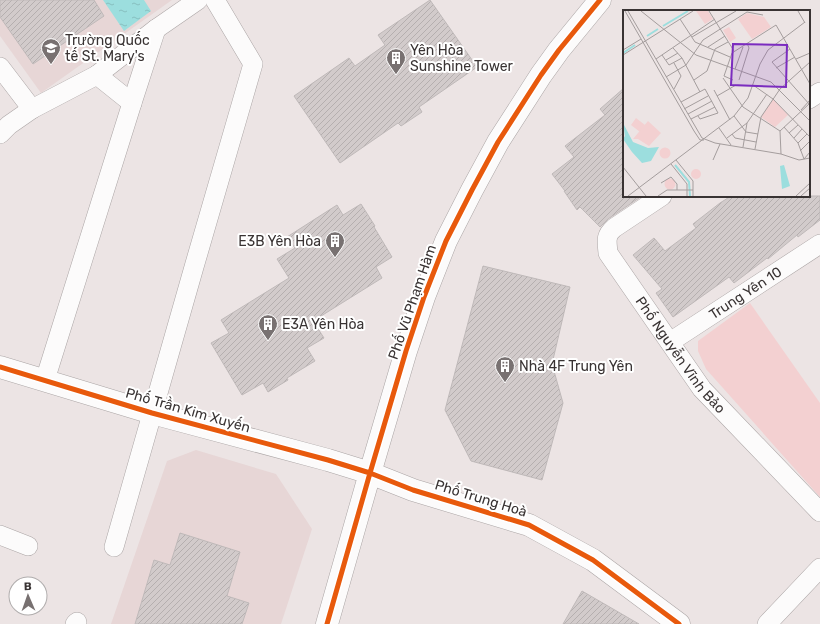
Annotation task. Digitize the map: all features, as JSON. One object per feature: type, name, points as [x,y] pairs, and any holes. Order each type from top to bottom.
[{"type":"street","points":[[0,134],[9,125],[32,109],[97,75],[156,29],[198,0]]},
{"type":"street","points":[[114,547],[253,64],[215,0]]},
{"type":"street","name":"Phố Vũ Phạm Hàm","points":[[332,622],[370,473],[406,351],[421,304],[446,241],[498,142],[541,75],[559,50],[600,0]]},
{"type":"street","points":[[45,380],[156,29]]},
{"type":"street","points":[[0,67],[32,109]]},
{"type":"street","points":[[97,75],[132,103]]},
{"type":"street","points":[[810,98],[820,92]]},
{"type":"street","name":"Phố Nguyễn Vĩnh Bảo","points":[[660,197],[614,228],[608,234],[608,253],[702,389],[820,512]]},
{"type":"street","name":"Trung Yên 10","points":[[670,342],[820,244]]},
{"type":"street","name":"Phố Trần Kim Xuyến","points":[[0,367],[152,413],[328,460],[370,473]]},
{"type":"street","name":"Phố Trung Hoà","points":[[370,473],[413,490],[529,525],[593,560],[679,624]]},
{"type":"street","points":[[0,535],[28,546]]},
{"type":"street","points":[[767,624],[820,568]]},
{"type":"shaded area","name":"Trường Quốc tế St. Mary's","points":[[0,0],[172,0],[41,93],[0,36]]},
{"type":"shaded area","points":[[750,303],[820,403],[820,497],[706,369],[698,351],[698,341]]},
{"type":"shaded area","points":[[196,450],[276,474],[312,529],[281,624],[111,624],[167,461]]},
{"type":"water","points":[[103,0],[144,0],[151,11],[124,31]]},
{"type":"building","points":[[0,0],[94,0],[104,16],[33,64],[0,17]]},
{"type":"building","name":"Yên Hòa Sunshine Tower","points":[[430,0],[477,67],[419,107],[422,112],[401,126],[398,123],[340,163],[294,96],[349,58],[355,66],[385,45],[378,35]]},
{"type":"building","points":[[623,89],[623,197],[641,197],[608,219],[600,227],[580,207],[577,210],[552,174],[574,157],[565,146],[605,115],[600,109]]},
{"type":"building","points":[[820,196],[820,220],[798,237],[797,235],[768,259],[767,258],[734,283],[729,277],[673,317],[656,293],[662,289],[633,255],[654,238],[665,251],[696,228],[693,224],[729,197]]},
{"type":"building","points":[[361,204],[392,257],[376,267],[382,278],[313,321],[324,338],[307,348],[315,361],[287,378],[288,380],[268,392],[263,383],[242,395],[211,343],[229,333],[221,320],[289,278],[277,259],[295,248],[287,237],[337,205],[343,215]]},
{"type":"building","name":"Nhà 4F Trung Yên","points":[[483,266],[570,287],[552,364],[563,403],[542,480],[471,461],[445,410]]},
{"type":"building","points":[[180,533],[240,552],[227,596],[249,603],[242,624],[135,624],[154,560],[170,565]]},
{"type":"building","points":[[582,591],[639,624],[563,624]]},
{"type":"cycle path","points":[[327,624],[406,351],[424,297],[446,241],[498,142],[541,75],[559,50],[600,0]]},
{"type":"cycle path","points":[[0,367],[152,413],[328,460],[370,473],[413,490],[529,525],[593,560],[679,624]]},
{"type":"place","name":"Trường Quốc tế St. Mary's","points":[[51,65]]},
{"type":"place","name":"Yên Hòa Sunshine Tower","points":[[396,75]]},
{"type":"place","name":"E3B Yên Hòa","points":[[335,258]]},
{"type":"place","name":"E3A Yên Hòa","points":[[268,341]]},
{"type":"place","name":"Nhà 4F Trung Yên","points":[[505,383]]}]
